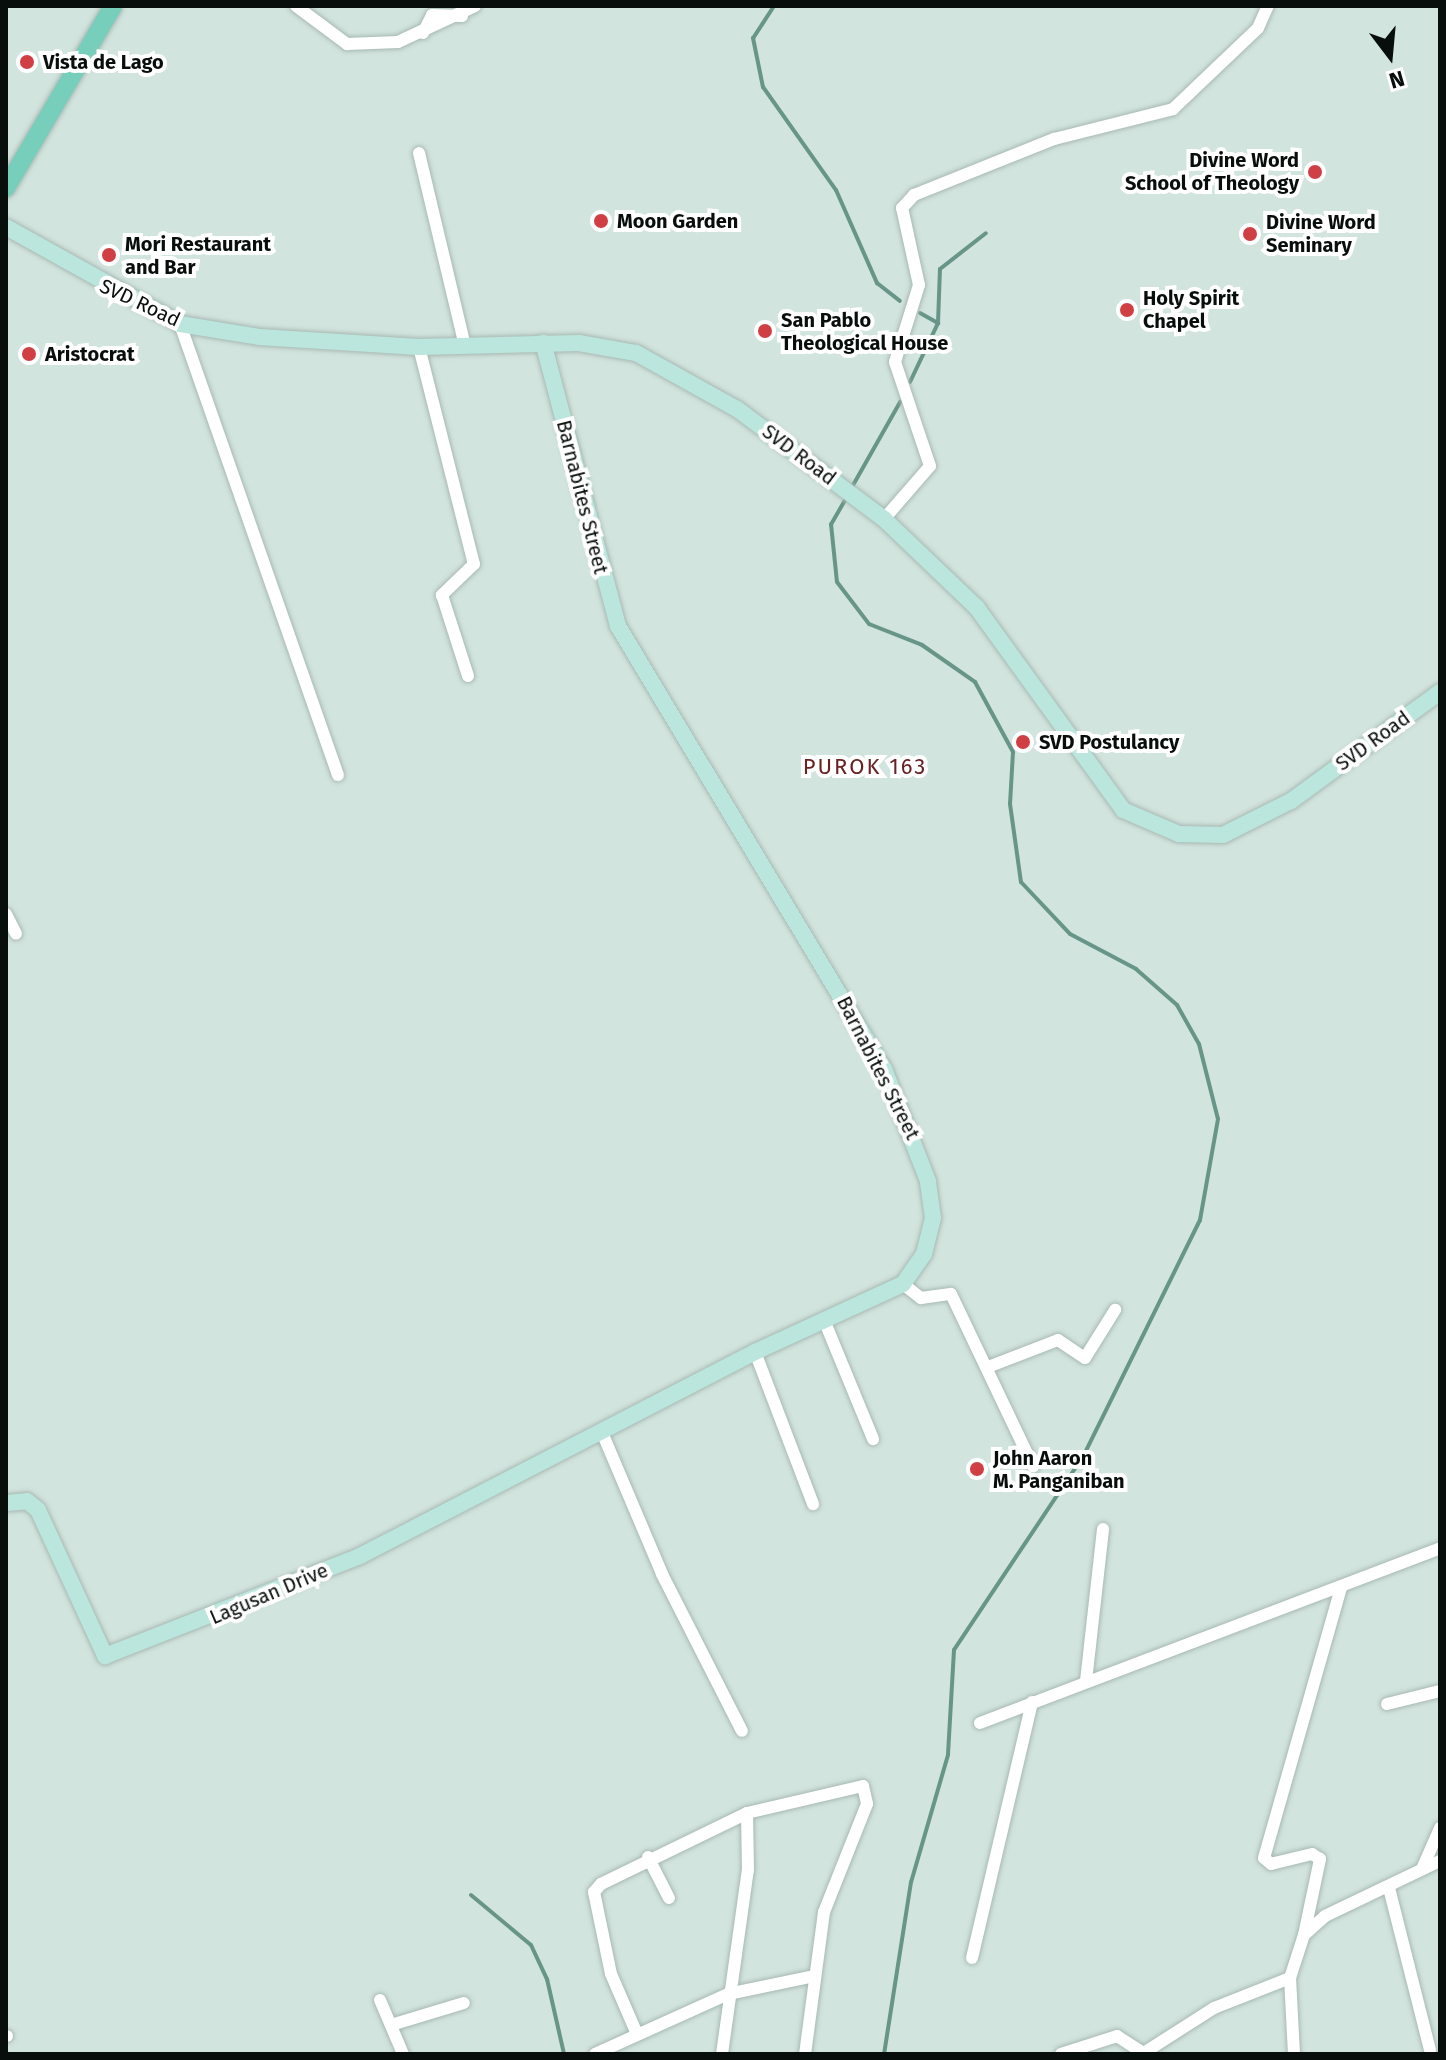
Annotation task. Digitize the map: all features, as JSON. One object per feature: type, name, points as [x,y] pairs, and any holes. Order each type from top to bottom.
[{"type":"main road","points":[[6,188],[113,6]]},
{"type":"street","points":[[299,6],[347,44],[423,33],[462,16],[475,6]]},
{"type":"street","points":[[884,519],[930,466],[895,362],[919,285],[902,208],[914,195],[1054,139],[1173,109],[1258,28],[1268,6]]},
{"type":"street","points":[[419,153],[465,346]]},
{"type":"street","name":"SVD Road","points":[[6,227],[180,324],[259,337],[419,347],[543,343],[636,353],[737,409],[884,519],[977,608],[1123,810],[1179,834],[1223,835],[1291,801],[1440,692]]},
{"type":"street","points":[[180,324],[338,775]]},
{"type":"street","name":"Barnabites Street","points":[[543,343],[609,601],[629,653],[750,837],[915,1136],[933,1218],[924,1254],[903,1284]]},
{"type":"street","points":[[419,347],[474,564],[442,595],[468,676]]},
{"type":"street","points":[[6,914],[16,934]]},
{"type":"street","points":[[742,1731],[662,1574],[601,1430],[755,1352],[903,1284],[921,1298],[951,1294],[1033,1466]]},
{"type":"street","points":[[988,1367],[1058,1340],[1085,1358],[1115,1310]]},
{"type":"street","points":[[824,1320],[873,1439]]},
{"type":"street","points":[[755,1352],[813,1504]]},
{"type":"street","name":"Lagusan Drive","points":[[6,1503],[27,1501],[38,1510],[105,1656],[360,1556],[601,1430]]},
{"type":"street","points":[[1086,1681],[1103,1529]]},
{"type":"street","points":[[980,1723],[1440,1548]]},
{"type":"street","points":[[1294,2054],[1290,1978],[1304,1935],[1320,1859],[1312,1854],[1271,1864],[1264,1858],[1341,1587]]},
{"type":"street","points":[[1387,1704],[1440,1691]]},
{"type":"street","points":[[972,1958],[1032,1702]]},
{"type":"street","points":[[637,2034],[611,1974],[594,1892],[648,1857],[747,1813],[834,1790],[867,1789],[863,1817],[830,1888],[805,2054]]},
{"type":"street","points":[[722,2054],[728,1994],[748,1870],[747,1813]]},
{"type":"street","points":[[1422,1869],[1440,1828]]},
{"type":"street","points":[[648,1857],[669,1898]]},
{"type":"street","points":[[1304,1935],[1325,1916],[1440,1861]]},
{"type":"street","points":[[1389,1888],[1430,2050]]},
{"type":"street","points":[[596,2053],[728,1994],[815,1976]]},
{"type":"street","points":[[1061,2054],[1117,2036],[1142,2054],[1214,2008],[1290,1978]]},
{"type":"street","points":[[380,2000],[403,2054]]},
{"type":"street","points":[[391,2025],[464,2003]]},
{"type":"waterway","points":[[774,6],[753,38],[763,87],[836,190],[877,283],[900,301]]},
{"type":"waterway","points":[[910,382],[938,323],[940,269],[986,233]]},
{"type":"waterway","points":[[920,313],[938,323]]},
{"type":"waterway","points":[[852,487],[900,402]]},
{"type":"waterway","points":[[848,495],[831,524],[837,582],[869,624],[922,645],[975,682],[1013,752],[1010,804],[1021,882],[1070,934],[1136,969],[1177,1005],[1199,1044],[1218,1119],[1200,1220],[1084,1455],[954,1650],[948,1755],[911,1882],[884,2054]]},
{"type":"waterway","points":[[471,1895],[531,1945],[547,1979],[564,2054]]},
{"type":"place","name":"Vista de Lago","points":[[27,62]]},
{"type":"place","name":"Divine Word School of Theology","points":[[1315,172]]},
{"type":"place","name":"Moon Garden","points":[[601,221]]},
{"type":"place","name":"Divine Word Seminary","points":[[1250,234]]},
{"type":"place","name":"Mori Restaurant and Bar","points":[[109,255]]},
{"type":"place","name":"Holy Spirit Chapel","points":[[1127,310]]},
{"type":"place","name":"San Pablo Theological House","points":[[765,331]]},
{"type":"place","name":"Aristocrat","points":[[29,354]]},
{"type":"place","name":"SVD Postulancy","points":[[1023,742]]},
{"type":"place","name":"John Aaron M. Panganiban","points":[[977,1469]]},
{"type":"district","name":"PUROK 163","points":[[865,767]]}]
